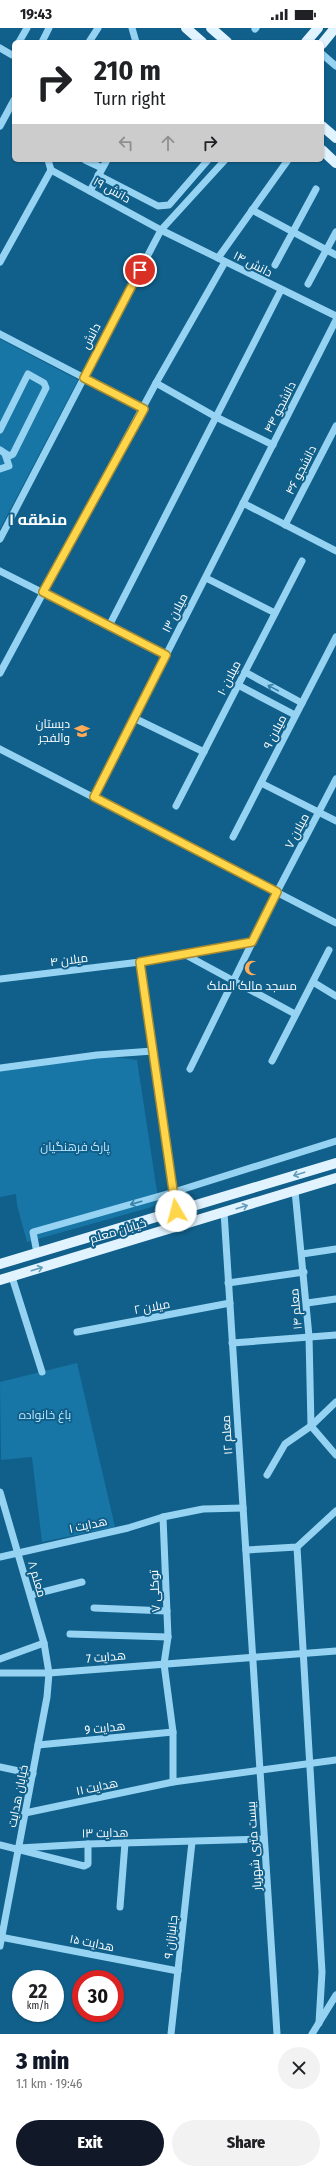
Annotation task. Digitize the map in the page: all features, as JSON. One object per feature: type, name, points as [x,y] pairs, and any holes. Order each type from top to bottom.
[{"type":"main road","points":[[186,28],[200,40]]},
{"type":"main road","points":[[211,28],[225,40]]},
{"type":"main road","points":[[308,40],[318,28]]},
{"type":"main road","points":[[324,42],[335,28]]},
{"type":"main road","points":[[324,128],[336,138]]},
{"type":"main road","points":[[324,152],[336,163]]},
{"type":"main road","name":"خیابان معلم","points":[[0,1264],[336,1163]]},
{"type":"main road","name":"خیابان معلم","points":[[0,1280],[336,1178]]},
{"type":"street","points":[[20,40],[27,28]]},
{"type":"street","points":[[43,40],[50,28]]},
{"type":"street","points":[[89,40],[98,28]]},
{"type":"street","points":[[132,28],[135,40]]},
{"type":"street","points":[[0,48],[12,54]]},
{"type":"street","points":[[324,56],[336,66]]},
{"type":"street","points":[[0,126],[12,104]]},
{"type":"street","points":[[0,262],[51,170],[49,162]]},
{"type":"street","points":[[90,162],[102,168]]},
{"type":"street","points":[[90,190],[105,162]]},
{"type":"street","points":[[98,175],[158,206],[169,205],[206,162]]},
{"type":"street","name":"دانش","points":[[0,538],[161,230],[223,162]]},
{"type":"street","points":[[218,258],[287,162]]},
{"type":"street","name":"دانش ۱۹","points":[[51,170],[161,230]]},
{"type":"street","points":[[275,265],[316,189]]},
{"type":"street","points":[[252,210],[336,255]]},
{"type":"street","name":"دانش ۱۴","points":[[161,230],[336,316]]},
{"type":"street","points":[[308,284],[336,232]]},
{"type":"street","points":[[0,674],[43,592],[144,409],[156,383],[225,262]]},
{"type":"street","points":[[109,626],[281,290]]},
{"type":"street","name":"دانشجو ۴۴","points":[[243,503],[336,320]]},
{"type":"street","points":[[0,334],[144,409]]},
{"type":"street","points":[[0,430],[28,374],[44,383],[46,388],[13,454],[9,456],[3,452]]},
{"type":"street","points":[[156,383],[216,417],[273,445]]},
{"type":"street","name":"دانشجو ۴۶","points":[[285,525],[336,426]]},
{"type":"street","points":[[0,469],[9,466],[3,452]]},
{"type":"street","points":[[243,503],[336,551]]},
{"type":"street","name":"میلان ۱۳","points":[[94,797],[243,503]]},
{"type":"street","name":"میلان ۱۰","points":[[176,806],[302,561]]},
{"type":"street","points":[[0,571],[166,655]]},
{"type":"street","points":[[206,578],[275,613]]},
{"type":"street","name":"میلان ۹","points":[[233,837],[335,642]]},
{"type":"street","points":[[245,672],[302,703]]},
{"type":"street","points":[[238,686],[296,715]]},
{"type":"street","points":[[134,718],[204,752]]},
{"type":"street","points":[[0,749],[336,923]]},
{"type":"street","name":"میلان ۷","points":[[190,1069],[277,892],[336,779]]},
{"type":"street","points":[[261,783],[336,822]]},
{"type":"street","name":"میلان ۴","points":[[0,979],[140,962],[252,942]]},
{"type":"street","points":[[272,1061],[295,1014],[330,950]]},
{"type":"street","points":[[184,954],[295,1014]]},
{"type":"street","points":[[140,962],[176,1211]]},
{"type":"street","points":[[313,982],[336,996]]},
{"type":"street","points":[[0,1068],[97,1055],[154,1051]]},
{"type":"street","points":[[37,1253],[33,1232],[174,1192],[336,1141]]},
{"type":"street","name":"معلم ۱۴","points":[[294,1191],[307,1302],[311,1426]]},
{"type":"street","name":"معلم ۱۲","points":[[224,1212],[252,1656]]},
{"type":"street","points":[[302,1254],[336,1249]]},
{"type":"street","points":[[228,1283],[304,1272]]},
{"type":"street","points":[[12,1277],[42,1372]]},
{"type":"street","points":[[307,1302],[336,1299]]},
{"type":"street","name":"میلان ۲","points":[[78,1332],[230,1304]]},
{"type":"street","points":[[232,1343],[336,1335]]},
{"type":"street","points":[[267,1475],[285,1444],[311,1426],[336,1402]]},
{"type":"street","points":[[311,1426],[336,1455]]},
{"type":"street","name":"معلم ۸","points":[[0,1492],[44,1643],[49,1673]]},
{"type":"street","name":"هدایت ۱","points":[[0,1557],[128,1528],[163,1517],[203,1509],[243,1508]]},
{"type":"street","points":[[246,1550],[298,1547],[336,1511]]},
{"type":"street","name":"توکلی ۷","points":[[163,1517],[168,1638],[164,1664],[173,1732],[173,1782]]},
{"type":"street","points":[[298,1547],[322,1972],[319,2023]]},
{"type":"street","points":[[31,1595],[82,1582]]},
{"type":"street","points":[[94,1608],[167,1611]]},
{"type":"street","points":[[70,1634],[168,1638]]},
{"type":"street","points":[[0,1659],[44,1643]]},
{"type":"street","name":"هدایت 7","points":[[0,1673],[49,1673],[252,1656],[336,1651]]},
{"type":"street","name":"بیست متری شهریار","points":[[252,1656],[277,2034]]},
{"type":"street","name":"خیابان هدایت","points":[[0,1946],[47,1697],[49,1673]]},
{"type":"street","name":"هدایت 9","points":[[38,1745],[173,1732]]},
{"type":"street","name":"هدایت ۱۱","points":[[25,1813],[173,1782],[336,1760]]},
{"type":"street","points":[[0,1767],[33,1774]]},
{"type":"street","points":[[192,1842],[264,1839]]},
{"type":"street","name":"هدایت ۱۳","points":[[19,1848],[88,1844],[192,1842]]},
{"type":"street","name":"جانبازان ۹","points":[[171,2034],[192,1842]]},
{"type":"street","points":[[120,1907],[125,1843]]},
{"type":"street","points":[[0,1845],[19,1848],[84,1866],[88,1864],[88,1844]]},
{"type":"street","name":"هدایت ۱۵","points":[[1,1937],[178,1971]]},
{"type":"street","points":[[312,2034],[336,1995]]},
{"type":"green space","points":[[0,339],[78,380],[0,529]]},
{"type":"green space","name":"پارک فرهنگیان","points":[[97,1055],[137,1060],[159,1205],[27,1242],[17,1205],[16,1194],[0,1197],[0,1068]]},
{"type":"green space","name":"باغ خانواده","points":[[77,1363],[115,1527],[42,1542],[32,1457],[1,1460],[0,1382]]},
{"type":"place","name":"دبستان والفجر","points":[[82,731]]},
{"type":"place","name":"مسجد مالک الملک","points":[[252,968]]},
{"type":"district","name":"منطقه ۱","points":[[38,519]]},
{"type":"route","points":[[140,270],[84,378],[144,409],[43,592],[166,655],[94,797],[277,892],[252,942],[140,962],[176,1211]]}]
